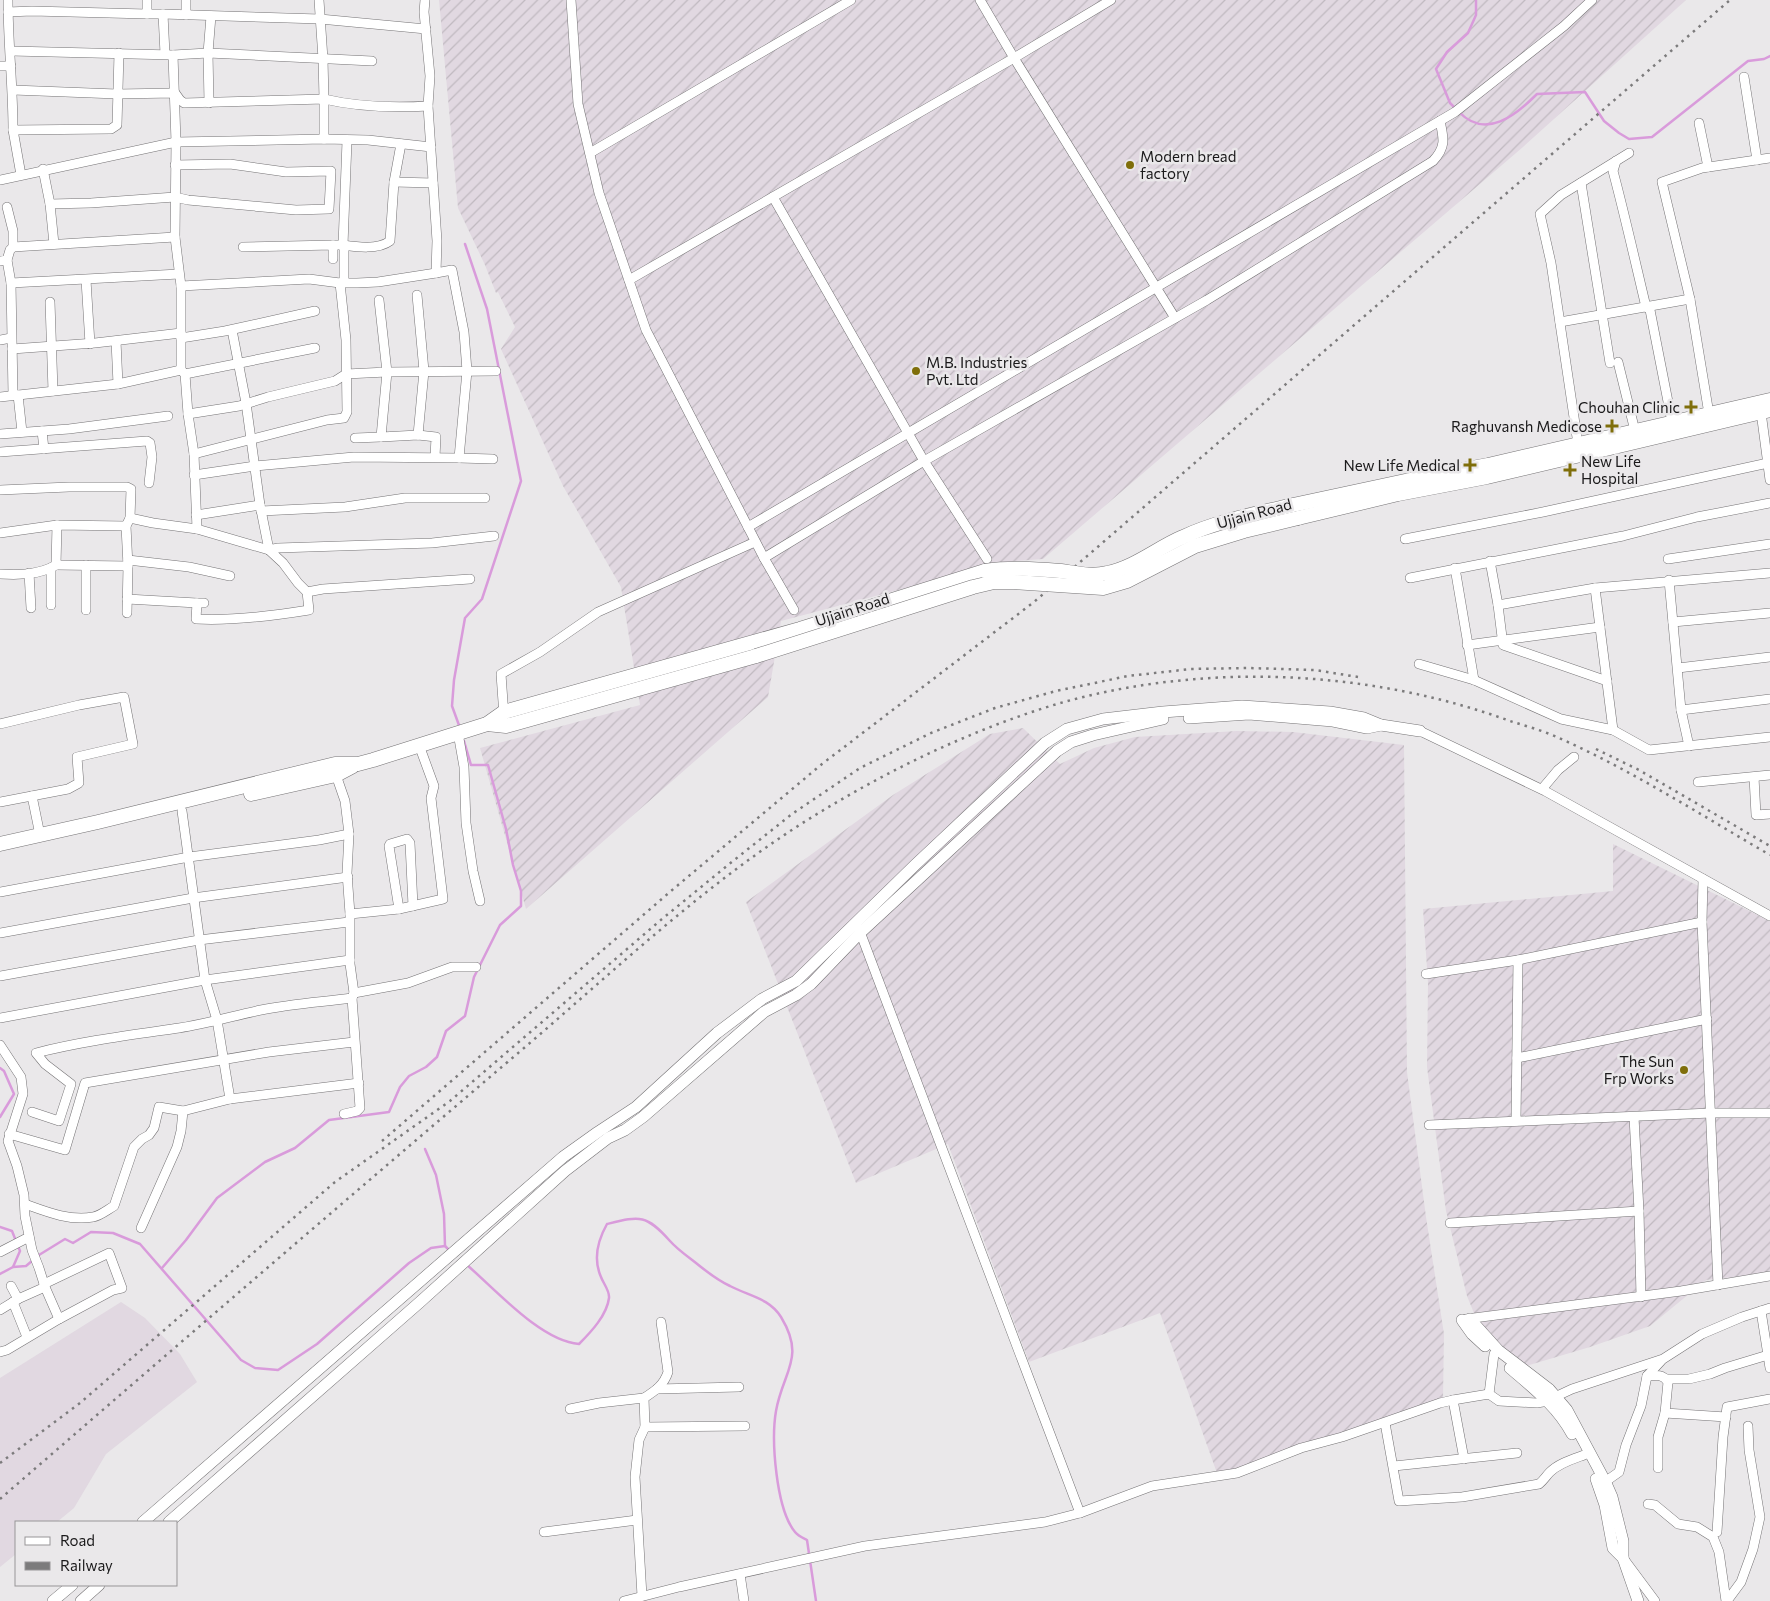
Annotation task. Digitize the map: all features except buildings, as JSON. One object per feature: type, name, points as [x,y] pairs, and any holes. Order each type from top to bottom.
[{"type":"main road","name":"Ujjain Road","points":[[521,714],[756,656],[994,582],[1103,588],[1127,581],[1195,546],[1244,531],[1295,511],[1420,478],[1450,479],[1488,465],[1770,400]]},
{"type":"main road","name":"Ujjain Road","points":[[1295,511],[1398,494],[1450,479],[1766,411]]},
{"type":"main road","points":[[0,853],[336,775],[358,764],[458,732],[800,629],[984,571],[1000,568],[1026,568],[1104,574],[1116,571],[1182,537],[1204,528],[1295,511]]},
{"type":"main road","points":[[0,844],[334,764],[358,764]]},
{"type":"street","points":[[8,0],[14,130],[21,175]]},
{"type":"street","points":[[147,0],[147,14]]},
{"type":"street","points":[[186,0],[186,15]]},
{"type":"street","points":[[319,0],[323,59],[324,139]]},
{"type":"street","points":[[425,0],[424,12],[430,76],[428,106],[436,272]]},
{"type":"street","points":[[571,0],[578,104],[599,193],[646,330],[755,542],[794,610]]},
{"type":"street","points":[[590,153],[851,0]]},
{"type":"street","points":[[980,0],[1175,318]]},
{"type":"street","points":[[629,280],[1111,0]]},
{"type":"street","points":[[748,527],[1455,112],[1564,26],[1592,0]]},
{"type":"street","points":[[8,12],[32,10],[320,19],[426,29]]},
{"type":"street","points":[[163,14],[175,93],[175,238],[181,286],[183,372],[194,454],[197,529]]},
{"type":"street","points":[[209,103],[208,53],[211,16]]},
{"type":"street","points":[[11,51],[208,53],[372,61]]},
{"type":"street","points":[[14,130],[111,129],[117,125],[119,53]]},
{"type":"street","points":[[0,66],[10,66]]},
{"type":"street","points":[[1744,77],[1757,160]]},
{"type":"street","points":[[13,90],[118,94],[175,93]]},
{"type":"street","points":[[175,93],[184,102],[209,103],[324,99],[342,103],[389,107],[428,106]]},
{"type":"street","points":[[764,558],[924,461],[1175,318],[1433,161],[1442,152],[1444,137],[1440,121]]},
{"type":"street","points":[[1699,123],[1708,167]]},
{"type":"street","points":[[0,180],[43,169],[176,142],[324,139],[368,140],[431,147]]},
{"type":"street","points":[[194,454],[327,420],[344,418],[347,412],[346,340],[340,245],[347,141]]},
{"type":"street","points":[[243,247],[340,245],[372,247],[390,241],[394,182],[401,144]]},
{"type":"street","points":[[1578,444],[1551,263],[1540,214],[1561,195],[1629,153]]},
{"type":"street","points":[[1709,414],[1690,299],[1662,182],[1708,167],[1770,158]]},
{"type":"street","points":[[1616,161],[1613,171],[1629,230],[1634,260],[1646,307],[1650,310],[1672,422]]},
{"type":"street","points":[[50,204],[91,203],[175,196],[188,200],[296,210],[329,209],[331,171],[286,172],[230,164],[175,165]]},
{"type":"street","points":[[43,169],[50,204],[54,244]]},
{"type":"street","points":[[394,182],[432,183]]},
{"type":"street","points":[[1581,182],[1602,314],[1635,431]]},
{"type":"street","points":[[773,197],[924,461],[987,559]]},
{"type":"street","points":[[7,207],[13,232],[13,247],[4,261],[10,283],[11,338],[16,395],[22,432]]},
{"type":"street","points":[[13,247],[175,238]]},
{"type":"street","points":[[333,259],[340,245]]},
{"type":"street","points":[[181,286],[309,279],[342,283],[378,282],[457,269],[467,371],[459,458]]},
{"type":"street","points":[[10,283],[179,274]]},
{"type":"street","points":[[86,280],[90,344]]},
{"type":"street","points":[[417,294],[424,371],[418,435]]},
{"type":"street","points":[[0,300],[10,298]]},
{"type":"street","points":[[1560,322],[1690,299]]},
{"type":"street","points":[[379,300],[387,372],[381,437]]},
{"type":"street","points":[[50,302],[54,391]]},
{"type":"street","points":[[12,349],[90,344],[232,330],[315,311]]},
{"type":"street","points":[[232,330],[246,403],[250,440],[269,550]]},
{"type":"street","points":[[0,340],[11,338]]},
{"type":"street","points":[[116,341],[118,384]]},
{"type":"street","points":[[0,396],[118,384],[238,364],[315,348]]},
{"type":"street","points":[[188,414],[239,406],[336,380],[346,374],[496,371]]},
{"type":"street","points":[[1766,411],[1770,480]]},
{"type":"street","points":[[0,434],[168,416]]},
{"type":"street","points":[[42,431],[44,449]]},
{"type":"street","points":[[355,438],[418,435],[436,437],[435,457]]},
{"type":"street","points":[[0,452],[149,442],[152,457],[149,483]]},
{"type":"street","points":[[194,475],[255,466],[354,457],[494,459]]},
{"type":"street","points":[[1405,539],[1543,512],[1768,462]]},
{"type":"street","points":[[0,490],[70,487],[130,488],[132,492],[128,522],[127,613]]},
{"type":"street","points":[[196,515],[261,508],[345,506],[405,498],[485,498]]},
{"type":"street","points":[[1410,578],[1623,536],[1698,517],[1770,503]]},
{"type":"street","points":[[0,533],[56,525],[128,522],[153,523],[197,529],[269,550],[283,563],[307,592],[309,610],[257,618],[214,620],[196,619],[200,603],[127,600]]},
{"type":"street","points":[[51,605],[56,525]]},
{"type":"street","points":[[269,550],[278,548],[432,543],[494,536]]},
{"type":"street","points":[[505,719],[501,674],[540,652],[598,612],[755,542]]},
{"type":"street","points":[[1668,559],[1770,544]]},
{"type":"street","points":[[1490,561],[1503,645],[1607,681]]},
{"type":"street","points":[[0,574],[44,571],[53,566],[128,563],[181,566],[230,576]]},
{"type":"street","points":[[86,565],[86,610]]},
{"type":"street","points":[[1455,568],[1474,680]]},
{"type":"street","points":[[30,573],[31,608]]},
{"type":"street","points":[[1498,605],[1595,588],[1669,580],[1770,573]]},
{"type":"street","points":[[307,592],[323,589],[470,579]]},
{"type":"street","points":[[1669,580],[1681,710],[1688,746]]},
{"type":"street","points":[[1595,588],[1613,730]]},
{"type":"street","points":[[1673,622],[1770,613]]},
{"type":"street","points":[[1467,645],[1600,627]]},
{"type":"street","points":[[1678,668],[1770,657]]},
{"type":"street","points":[[1419,664],[1474,680],[1561,719],[1613,730],[1649,750],[1770,738]]},
{"type":"street","points":[[0,724],[79,705],[124,697],[133,744],[77,757],[79,784],[68,789],[0,802]]},
{"type":"street","points":[[1681,710],[1770,699]]},
{"type":"street","points":[[144,1521],[564,1157],[636,1107],[717,1033],[762,999],[796,981],[1041,765],[1071,742],[1159,719],[1249,714],[1333,721],[1366,728],[1381,725],[1420,731],[1542,789],[1770,916]]},
{"type":"street","points":[[458,732],[464,767],[466,823],[480,901]]},
{"type":"street","points":[[0,976],[199,940],[350,918],[443,899],[431,798],[434,786],[419,745]]},
{"type":"street","points":[[1542,789],[1558,770],[1574,757]]},
{"type":"street","points":[[336,775],[345,801],[349,834],[350,960],[354,1042],[360,1108],[357,1111],[344,1114]]},
{"type":"street","points":[[1698,782],[1770,775]]},
{"type":"street","points":[[1754,777],[1756,815],[1770,814]]},
{"type":"street","points":[[32,796],[40,835]]},
{"type":"street","points":[[182,811],[205,980],[217,1020],[230,1099]]},
{"type":"street","points":[[0,892],[189,857],[319,840],[349,834]]},
{"type":"street","points":[[399,909],[389,846],[407,838],[410,843],[413,906]]},
{"type":"street","points":[[0,933],[194,898],[348,877]]},
{"type":"street","points":[[1703,879],[1702,922],[1718,1285]]},
{"type":"street","points":[[1426,974],[1518,960],[1702,922]]},
{"type":"street","points":[[170,1521],[474,1254],[565,1170],[608,1138],[625,1130],[643,1117],[764,1012],[811,984],[858,928]]},
{"type":"street","points":[[858,928],[1080,1513]]},
{"type":"street","points":[[0,1018],[205,980],[350,960]]},
{"type":"street","points":[[1516,1121],[1518,960]]},
{"type":"street","points":[[32,1112],[59,1121],[71,1084],[45,1064],[36,1053],[65,1046],[179,1028],[263,1010],[353,995],[408,983],[452,967],[476,967]]},
{"type":"street","points":[[1517,1058],[1707,1019]]},
{"type":"street","points":[[6,1139],[65,1150],[85,1083],[269,1052],[354,1042]]},
{"type":"street","points":[[0,1045],[21,1077],[23,1094],[6,1139],[17,1166],[24,1195],[32,1250],[44,1285],[59,1319]]},
{"type":"street","points":[[24,1204],[57,1216],[78,1218],[94,1217],[114,1206],[134,1147],[142,1139],[149,1136],[154,1128],[159,1107],[183,1111],[230,1099],[359,1083]]},
{"type":"street","points":[[141,1228],[177,1147],[182,1131],[183,1111]]},
{"type":"street","points":[[1429,1125],[1711,1113],[1770,1113]]},
{"type":"street","points":[[1634,1117],[1641,1297]]},
{"type":"street","points":[[1450,1223],[1639,1211]]},
{"type":"street","points":[[0,1252],[29,1237]]},
{"type":"street","points":[[0,1310],[44,1285],[109,1253],[122,1288],[113,1290],[7,1350],[0,1352]]},
{"type":"street","points":[[1466,1319],[1641,1297],[1770,1276]]},
{"type":"street","points":[[12,1286],[27,1337]]},
{"type":"street","points":[[624,1601],[865,1546],[1045,1522],[1080,1513],[1152,1486],[1237,1473],[1301,1448],[1453,1400],[1489,1394],[1499,1401],[1538,1403],[1552,1399],[1572,1389],[1663,1359],[1702,1334],[1742,1317],[1770,1308]]},
{"type":"street","points":[[1760,1311],[1770,1368]]},
{"type":"street","points":[[1466,1319],[1472,1334],[1494,1354],[1567,1410],[1602,1483],[1614,1548],[1654,1601]]},
{"type":"street","points":[[1466,1319],[1552,1399],[1602,1483]]},
{"type":"street","points":[[570,1409],[599,1403],[644,1398],[657,1390],[666,1378],[668,1367],[661,1322]]},
{"type":"street","points":[[1489,1394],[1494,1354]]},
{"type":"street","points":[[1648,1376],[1657,1375],[1666,1379],[1689,1379],[1768,1355]]},
{"type":"street","points":[[1602,1483],[1619,1472],[1626,1445],[1641,1406],[1648,1376],[1663,1359]]},
{"type":"street","points":[[1658,1468],[1658,1437],[1665,1413],[1668,1382],[1666,1379]]},
{"type":"street","points":[[657,1390],[739,1387]]},
{"type":"street","points":[[642,1596],[635,1477],[639,1440],[645,1428],[644,1398]]},
{"type":"street","points":[[1453,1400],[1464,1459]]},
{"type":"street","points":[[1717,1532],[1726,1407],[1770,1400]]},
{"type":"street","points":[[1665,1413],[1726,1418]]},
{"type":"street","points":[[1385,1423],[1399,1501],[1462,1497],[1539,1484],[1557,1466],[1584,1455]]},
{"type":"street","points":[[645,1428],[745,1426]]},
{"type":"street","points":[[1726,1601],[1741,1582],[1753,1549],[1760,1517],[1749,1450],[1748,1426]]},
{"type":"street","points":[[1394,1466],[1517,1453]]},
{"type":"street","points":[[1648,1504],[1655,1505],[1678,1524],[1697,1527],[1714,1537],[1726,1601]]},
{"type":"street","points":[[544,1532],[638,1520]]},
{"type":"street","points":[[1623,1558],[1638,1601]]},
{"type":"street","points":[[740,1574],[744,1601]]},
{"type":"street","points":[[53,1601],[71,1586]]},
{"type":"street","points":[[81,1601],[99,1586]]},
{"type":"shaded area","points":[[439,0],[1686,0],[1523,147],[1043,559],[1004,562],[781,621],[768,697],[526,909],[480,748],[640,705],[621,587],[563,486],[501,349],[515,327],[498,292],[496,293],[458,208]]},
{"type":"shaded area","points":[[1023,728],[1060,764],[1094,748],[1135,737],[1237,731],[1293,732],[1404,745],[1407,1072],[1444,1334],[1443,1398],[1218,1476],[1160,1313],[1029,1362],[948,1144],[856,1183],[746,902],[893,795],[990,734]]},
{"type":"shaded area","points":[[1613,844],[1770,921],[1770,1273],[1706,1280],[1650,1326],[1590,1347],[1526,1366],[1515,1360],[1480,1328],[1467,1296],[1446,1211],[1427,1067],[1428,983],[1423,909],[1613,891]]},
{"type":"shaded area","points":[[121,1302],[145,1318],[180,1354],[197,1382],[106,1454],[74,1508],[58,1521],[15,1521],[15,1555],[0,1567],[0,1378]]},
{"type":"waterway","points":[[1455,108],[1450,103],[1436,69],[1447,52],[1468,33],[1476,15],[1476,0]]},
{"type":"waterway","points":[[1459,112],[1469,120],[1480,124],[1490,124],[1500,121],[1520,110],[1537,94],[1585,92],[1604,121],[1619,133],[1629,139],[1652,137],[1748,61],[1764,59],[1770,56]]},
{"type":"waterway","points":[[460,728],[452,706],[454,680],[465,618],[482,599],[521,481],[487,309],[465,244]]},
{"type":"waterway","points":[[162,1268],[186,1240],[217,1198],[265,1162],[295,1148],[329,1120],[389,1112],[400,1087],[409,1076],[426,1067],[437,1057],[446,1031],[465,1016],[474,977],[500,925],[521,906],[521,891],[488,765],[471,765],[464,741]]},
{"type":"waterway","points":[[0,1068],[4,1071],[14,1094],[0,1117]]},
{"type":"waterway","points":[[425,1149],[436,1175],[444,1214],[445,1246]]},
{"type":"waterway","points":[[467,1265],[505,1300],[535,1324],[564,1341],[579,1344],[598,1323],[608,1304],[608,1293],[597,1263],[599,1243],[607,1224],[627,1219],[642,1219],[655,1226],[679,1250],[712,1276],[725,1284],[765,1301],[771,1306],[781,1317],[792,1343],[790,1364],[776,1411],[774,1439],[776,1474],[783,1507],[789,1521],[796,1533],[807,1540],[816,1601]]},
{"type":"waterway","points":[[0,1227],[12,1231],[20,1251],[13,1267]]},
{"type":"waterway","points":[[0,1274],[13,1267],[26,1266],[39,1255],[65,1239],[73,1243],[91,1232],[113,1233],[140,1244],[241,1360],[255,1368],[278,1370],[317,1344],[409,1263],[431,1248],[445,1246],[449,1250]]},
{"type":"railway","points":[[382,1141],[671,891],[822,764],[1034,602],[1730,0]]},
{"type":"railway","points":[[0,1463],[80,1403],[335,1182],[450,1101],[662,919],[733,861],[792,814],[860,768],[931,733],[995,708],[1056,691],[1128,676],[1191,669],[1248,668],[1315,670],[1358,677]]},
{"type":"railway","points":[[0,1499],[625,960],[728,875],[801,824],[862,788],[925,755],[990,727],[1057,704],[1113,691],[1169,682],[1227,677],[1285,677],[1399,690],[1455,704],[1559,738],[1640,779],[1770,855]]},
{"type":"railway","points":[[1596,749],[1639,770],[1770,846]]},
{"type":"place","name":"Modern bread factory","points":[[1130,165]]},
{"type":"place","name":"M.B. Industries Pvt. Ltd","points":[[916,371]]},
{"type":"place","name":"Chouhan Clinic","points":[[1691,407]]},
{"type":"place","name":"Raghuvansh Medicose","points":[[1612,426]]},
{"type":"place","name":"New Life Medical","points":[[1470,465]]},
{"type":"place","name":"New Life Hospital","points":[[1570,470]]},
{"type":"place","name":"The Sun Frp Works","points":[[1684,1070]]}]
